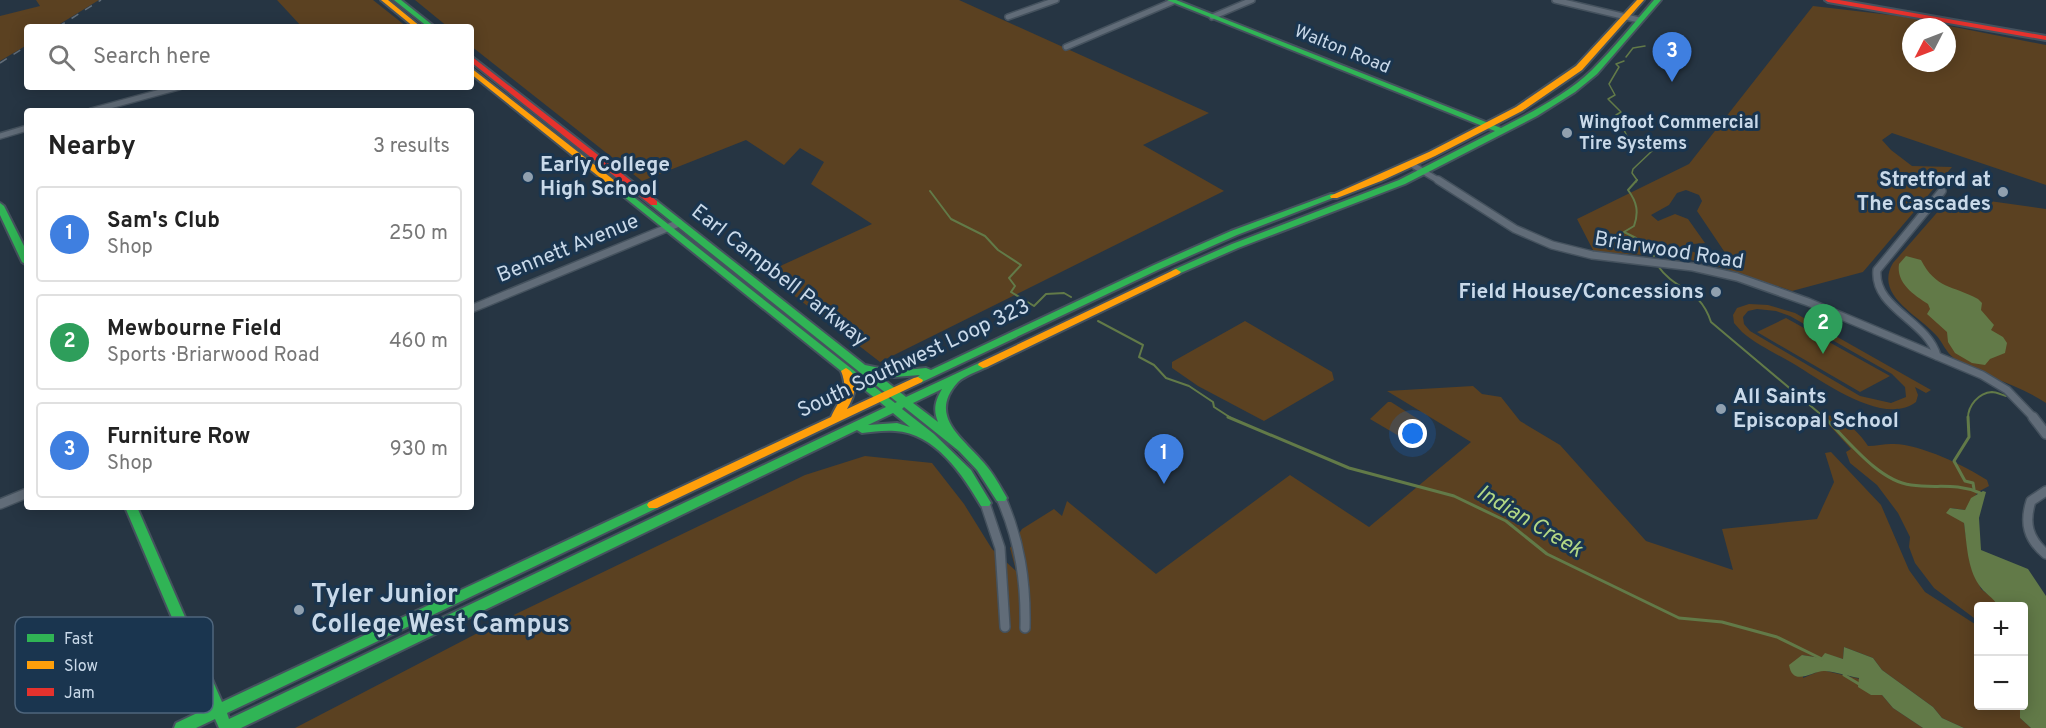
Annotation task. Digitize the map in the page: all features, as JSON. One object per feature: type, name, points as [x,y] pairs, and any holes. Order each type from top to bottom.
[{"type":"main road","points":[[384,0],[414,24]]},
{"type":"main road","points":[[397,0],[428,24]]},
{"type":"main road","name":"South Southwest Loop 323","points":[[213,713],[1156,267],[1234,233],[1347,191],[1411,164],[1539,97],[1568,77],[1590,57],[1641,0]]},
{"type":"main road","name":"South Southwest Loop 323","points":[[226,728],[1221,252],[1366,197],[1425,171],[1544,108],[1580,84],[1599,67],[1658,0]]},
{"type":"main road","points":[[1828,0],[2046,38]]},
{"type":"main road","name":"Walton Road","points":[[1172,1],[1502,131]]},
{"type":"main road","name":"Earl Campbell Parkway","points":[[474,61],[499,86],[668,228],[930,437],[967,473],[985,502]]},
{"type":"main road","name":"Earl Campbell Parkway","points":[[474,71],[499,86],[679,223],[907,402],[963,448],[981,467],[1001,498]]},
{"type":"main road","points":[[0,206],[24,256]]},
{"type":"main road","points":[[1146,287],[1143,281],[1156,267]]},
{"type":"main road","points":[[864,368],[894,374],[943,368]]},
{"type":"main road","points":[[834,418],[852,393],[853,384],[846,371]]},
{"type":"main road","points":[[959,376],[944,391],[938,407],[942,421],[963,448]]},
{"type":"main road","points":[[831,438],[888,425],[908,428],[930,437]]},
{"type":"main road","points":[[132,510],[179,617]]},
{"type":"main road","points":[[213,696],[226,728]]},
{"type":"main road","name":"South Southwest Loop 323","points":[[181,728],[213,713]]},
{"type":"street","points":[[1008,17],[1056,0]]},
{"type":"street","points":[[1212,16],[1252,0]]},
{"type":"street","points":[[1555,0],[1639,21]]},
{"type":"street","points":[[1066,47],[1172,1]]},
{"type":"street","points":[[102,108],[168,90]]},
{"type":"street","points":[[0,136],[24,129]]},
{"type":"street","name":"Briarwood Road","points":[[1411,164],[1512,226],[1549,244],[1598,257],[1677,264],[1737,277],[1937,356],[1979,374],[2007,390],[2046,434]]},
{"type":"street","points":[[1937,356],[1930,339],[1885,296],[1875,276],[1877,270],[1942,191]]},
{"type":"street","name":"Bennett Avenue","points":[[474,308],[679,223]]},
{"type":"street","points":[[2046,491],[2031,501],[2027,526],[2031,540],[2046,554]]},
{"type":"street","points":[[0,504],[24,494]]},
{"type":"street","name":"Earl Campbell Parkway","points":[[1001,498],[1023,559],[1027,588],[1024,628]]},
{"type":"street","name":"Earl Campbell Parkway","points":[[985,502],[1004,562],[1005,627]]},
{"type":"shaded area","points":[[36,0],[99,0],[60,24],[24,24],[24,47],[0,61],[0,16],[40,6]]},
{"type":"shaded area","points":[[277,0],[373,0],[403,24],[299,24]]},
{"type":"shaded area","points":[[415,0],[959,0],[1209,113],[1143,145],[1224,191],[880,362],[765,273],[872,224],[811,184],[824,162],[800,148],[784,165],[746,140],[642,181],[474,48],[474,24],[444,24]]},
{"type":"shaded area","points":[[1813,6],[1909,18],[1902,18],[1902,72],[1956,72],[1956,27],[2046,45],[2046,185],[1892,133],[1882,140],[1912,166],[1952,167],[1863,272],[1792,291],[1714,265],[1678,257],[1594,252],[1577,219],[1689,164]],"holes":[[[1686,190],[1699,195],[1702,201],[1697,211],[1734,266],[1722,264],[1707,252],[1696,253],[1689,250],[1693,244],[1705,243],[1688,219],[1675,214],[1658,221],[1651,215],[1669,205],[1677,193]]]},
{"type":"shaded area","points":[[1968,198],[2046,209],[2046,403],[1955,359],[1935,334],[1900,303],[1889,285],[1889,274],[1893,263],[1948,200],[1960,201]]},
{"type":"shaded area","points":[[1906,256],[1921,260],[1933,276],[1945,285],[1978,299],[1982,303],[1981,310],[1994,325],[1991,330],[2003,337],[2007,343],[2005,353],[1990,359],[1985,365],[1972,363],[1955,353],[1948,342],[1947,332],[1927,314],[1930,309],[1928,304],[1903,283],[1899,264]]},
{"type":"shaded area","points":[[1749,304],[1768,305],[1795,313],[1931,390],[1926,393],[1915,387],[1918,395],[1916,402],[1903,408],[1887,409],[1853,399],[1748,337],[1734,323],[1733,315],[1737,308]],"holes":[[[1757,309],[1776,311],[1790,316],[1892,374],[1905,387],[1906,397],[1891,403],[1860,396],[1750,331],[1744,324],[1743,317],[1748,311]]]},
{"type":"shaded area","points":[[1786,318],[1890,376],[1860,392],[1757,332]]},
{"type":"shaded area","points":[[1245,321],[1332,372],[1334,380],[1264,421],[1198,386],[1172,368],[1172,362]]},
{"type":"shaded area","points":[[1473,386],[1482,394],[1501,397],[1520,421],[1560,445],[1646,541],[1733,570],[1722,529],[1817,519],[1834,482],[1825,453],[1831,452],[1881,505],[1909,570],[1925,592],[1974,623],[1974,710],[2020,710],[2020,718],[2031,728],[1964,728],[1942,718],[1933,707],[1882,670],[1873,658],[1844,647],[1843,659],[1825,654],[1821,658],[1802,655],[1803,678],[1822,670],[1860,679],[1871,695],[1882,695],[1893,708],[1923,728],[295,728],[493,625],[805,475],[865,456],[932,463],[964,504],[992,549],[1016,571],[1010,548],[1022,529],[1054,509],[1062,516],[1067,501],[1156,574],[1290,475],[1369,527],[1471,442],[1387,391]]},
{"type":"shaded area","points":[[1388,402],[1421,421],[1399,436],[1370,419]]},
{"type":"shaded area","points":[[1819,414],[1841,420],[1859,434],[1868,446],[1901,444],[1914,447],[1954,462],[1987,480],[1989,486],[1978,492],[1965,510],[1951,508],[1964,523],[1970,563],[1981,589],[1996,602],[1974,602],[1974,618],[1934,588],[1915,563],[1909,547],[1910,537],[1898,513],[1877,485],[1850,463],[1846,452],[1851,449]]},
{"type":"shaded area","points":[[1983,491],[1986,492],[1979,518],[1981,550],[2028,569],[2046,596],[2046,728],[2031,728],[2020,718],[2020,710],[2028,710],[2028,602],[1995,602],[1981,588],[1970,563],[1964,523],[1946,513],[1950,508],[1965,510],[1971,498]]},
{"type":"shaded area","points":[[1844,647],[1873,658],[1882,670],[1933,707],[1942,718],[1964,728],[1923,728],[1893,708],[1882,695],[1871,695],[1858,687],[1859,678],[1825,671],[1799,677],[1791,672],[1789,665],[1802,655],[1821,658],[1825,653],[1843,659]]},
{"type":"waterway","points":[[1626,57],[1633,48],[1645,46]]},
{"type":"waterway","points":[[1624,61],[1616,64],[1619,67],[1609,84],[1615,95],[1608,99],[1621,112],[1616,115],[1625,122],[1624,130],[1629,140],[1637,140],[1651,147],[1652,151],[1633,169],[1632,173],[1637,180]]},
{"type":"waterway","points":[[1637,180],[1628,190],[1636,207],[1636,221],[1634,226],[1624,232],[1636,238],[1654,256]]},
{"type":"waterway","name":"Indian Creek","points":[[930,191],[951,219],[985,236],[998,250],[1021,265],[1009,278],[1015,286],[1011,292],[1034,306],[1046,294],[1064,293],[1071,297]]},
{"type":"waterway","points":[[1658,266],[1672,281],[1694,295],[1706,310],[1711,322],[1825,418]]},
{"type":"waterway","name":"Indian Creek","points":[[1098,321],[1143,345],[1139,357],[1154,365],[1166,378],[1189,386],[1213,402],[1214,407],[1231,418]]},
{"type":"waterway","points":[[1968,417],[1972,405],[1982,395],[1992,392],[2006,396]]},
{"type":"waterway","name":"Indian Creek","points":[[1228,417],[1349,468],[1454,496],[1506,521],[1547,554],[1679,618],[1722,622],[1777,637],[1822,659]]},
{"type":"waterway","points":[[1968,417],[1969,437],[1954,461],[1965,481],[1973,483],[1974,489]]},
{"type":"waterway","points":[[1825,418],[1875,468],[1899,482],[1920,486],[1962,488],[1980,493]]},
{"type":"waterway","name":"Indian Creek","points":[[1844,675],[1859,684]]},
{"type":"railway","points":[[63,24],[101,0]]},
{"type":"railway","points":[[0,63],[24,48]]},
{"type":"traffic: fast","points":[[397,0],[428,24]]},
{"type":"traffic: fast","points":[[1170,0],[1502,131]]},
{"type":"traffic: fast","points":[[1176,272],[1235,246],[1402,182],[1534,114],[1572,90],[1594,72],[1658,0]]},
{"type":"traffic: fast","points":[[621,190],[930,437],[967,473],[985,503]]},
{"type":"traffic: fast","points":[[918,380],[1157,267],[1234,233],[1334,196]]},
{"type":"traffic: fast","points":[[654,203],[963,448],[981,467],[1001,498]]},
{"type":"traffic: fast","points":[[0,206],[24,256]]},
{"type":"traffic: fast","points":[[226,728],[983,365]]},
{"type":"traffic: fast","points":[[864,368],[894,374],[926,371]]},
{"type":"traffic: fast","points":[[953,382],[941,401],[941,416],[949,432],[963,448]]},
{"type":"traffic: fast","points":[[862,429],[897,427],[930,437]]},
{"type":"traffic: fast","points":[[213,713],[653,505]]},
{"type":"traffic: fast","points":[[132,510],[178,617]]},
{"type":"traffic: fast","points":[[213,698],[226,728]]},
{"type":"traffic: fast","points":[[181,728],[213,713]]},
{"type":"traffic: slow","points":[[384,0],[414,24]]},
{"type":"traffic: slow","points":[[1334,196],[1432,154],[1519,109],[1579,68],[1641,0]]},
{"type":"traffic: slow","points":[[474,72],[621,190]]},
{"type":"traffic: slow","points":[[983,365],[1176,272]]},
{"type":"traffic: slow","points":[[836,416],[849,395],[850,384],[846,371]]},
{"type":"traffic: slow","points":[[653,505],[918,380]]},
{"type":"traffic: jam","points":[[1828,0],[2046,38]]},
{"type":"traffic: jam","points":[[474,60],[654,203]]},
{"type":"place","name":"Furniture Row","points":[[1672,82]]},
{"type":"place","name":"Wingfoot Commercial Tire Systems","points":[[1567,133]]},
{"type":"place","name":"Early College High School","points":[[528,177]]},
{"type":"place","name":"Stretford at The Cascades","points":[[2003,192]]},
{"type":"place","name":"Field House/Concessions","points":[[1716,292]]},
{"type":"place","name":"Mewbourne Field","points":[[1823,354]]},
{"type":"place","name":"All Saints Episcopal School","points":[[1721,409]]},
{"type":"place","name":"Sam's Club","points":[[1164,484]]},
{"type":"place","name":"Tyler Junior College West Campus","points":[[299,610]]}]
